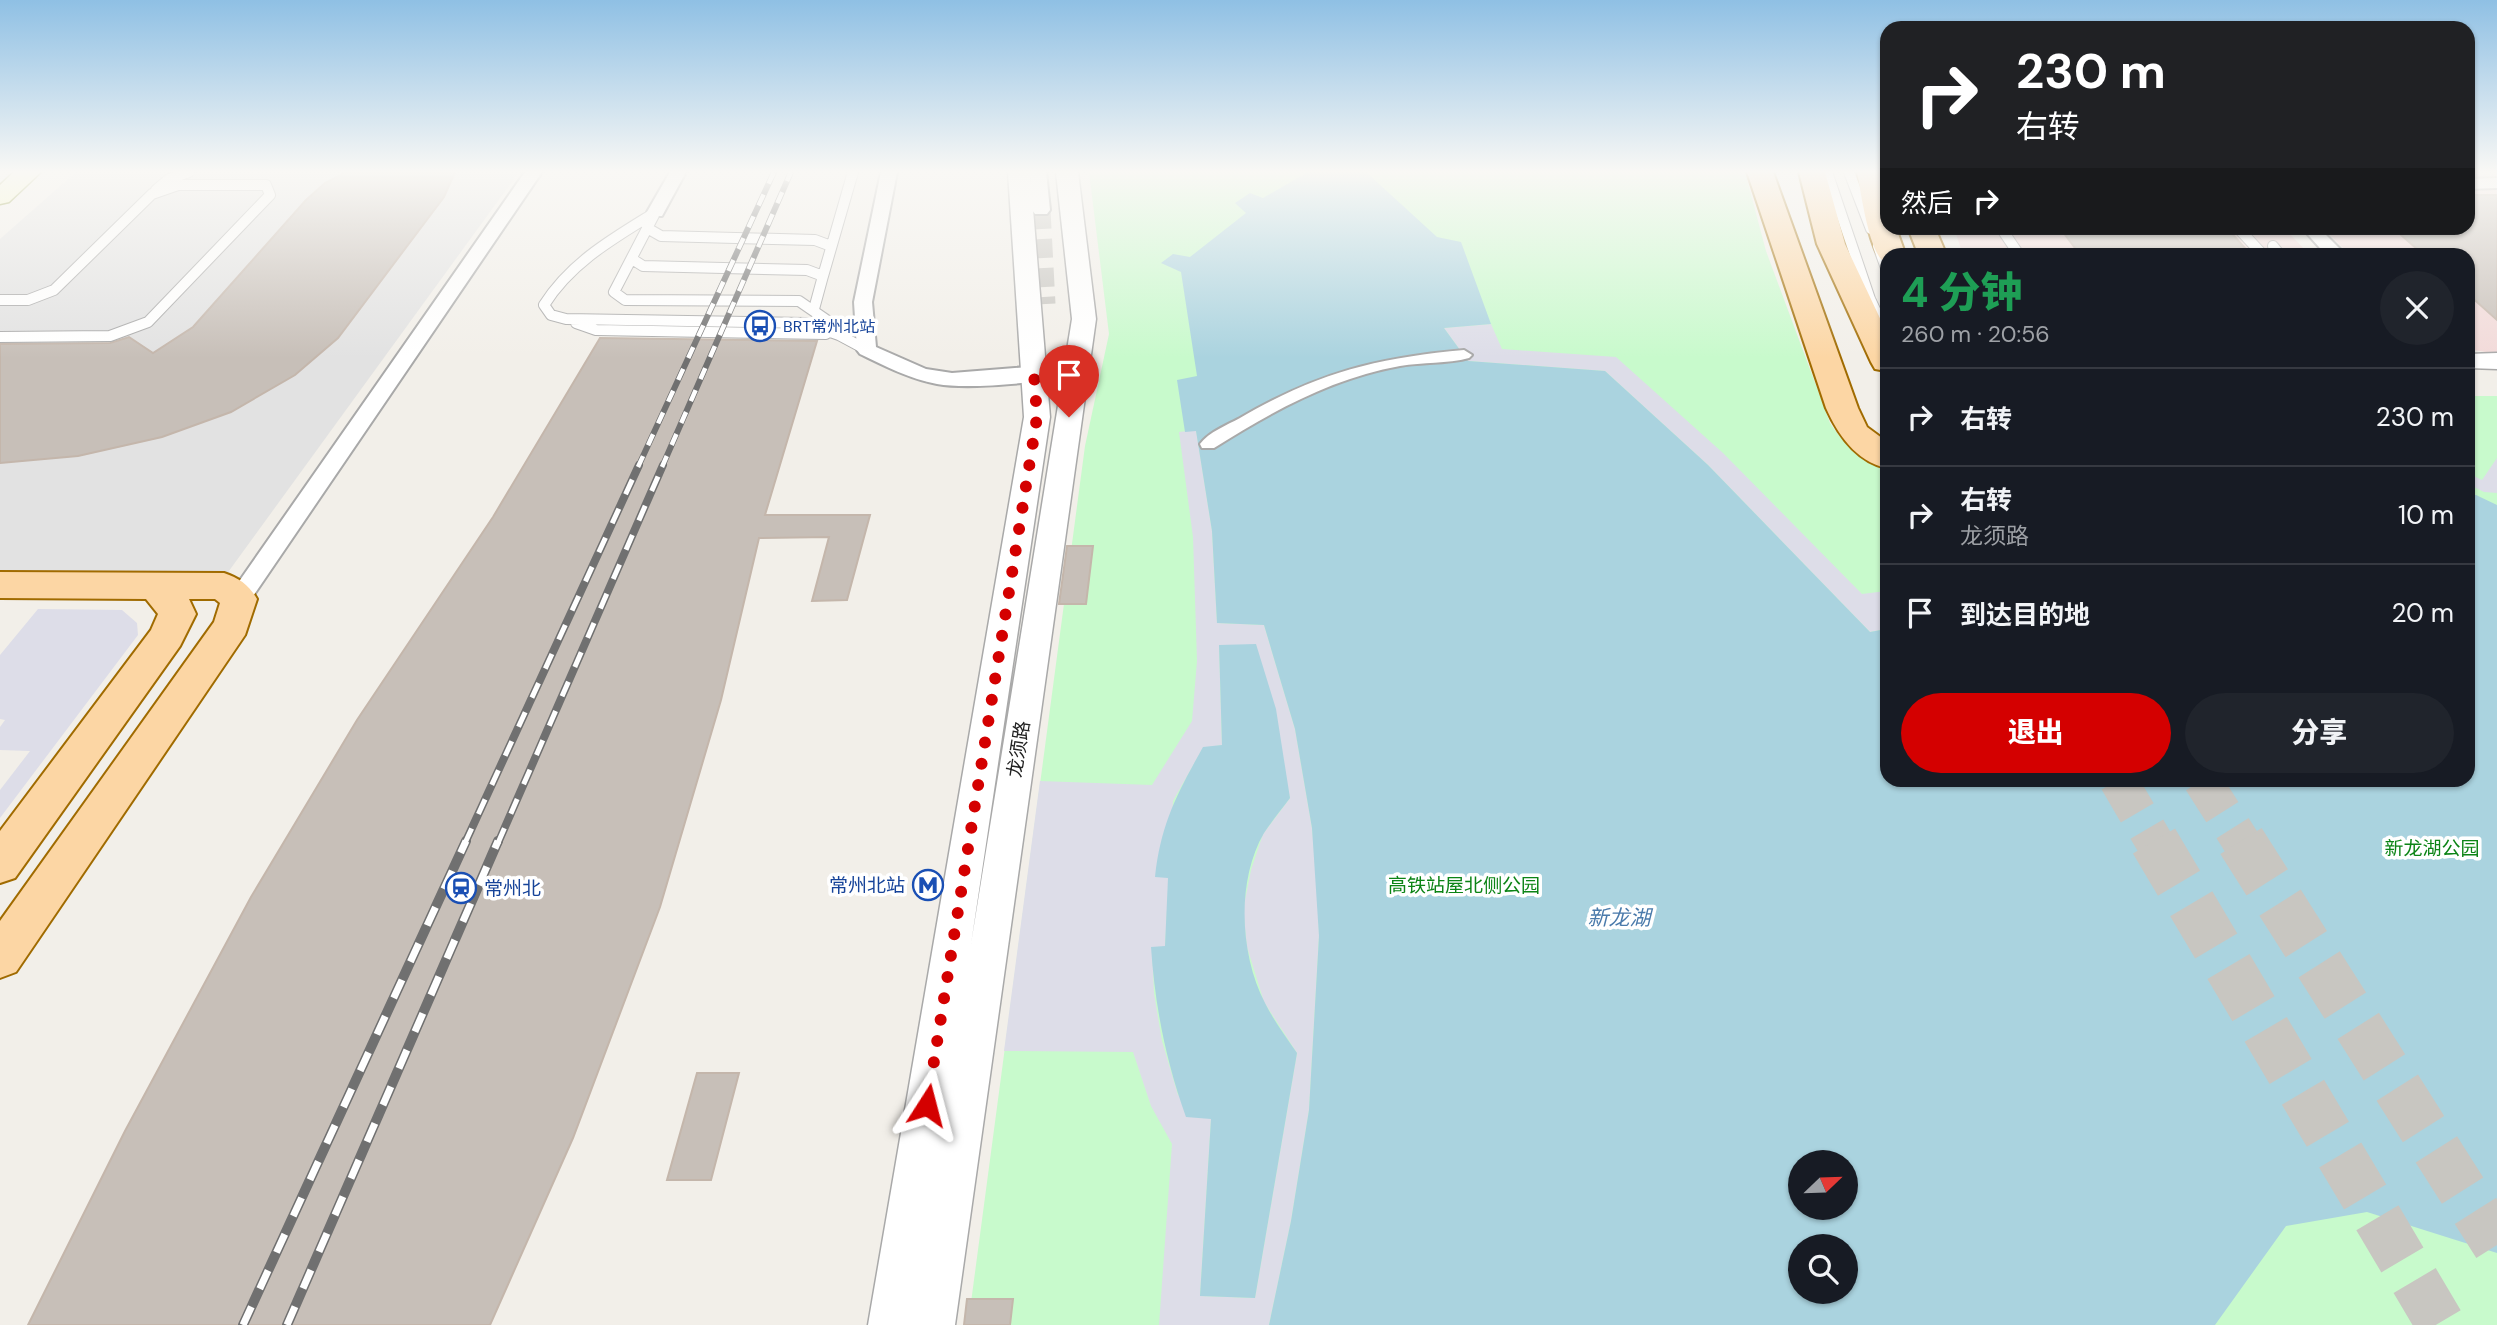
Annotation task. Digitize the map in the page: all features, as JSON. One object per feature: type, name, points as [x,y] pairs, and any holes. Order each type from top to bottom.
[{"type":"main road","points":[[1781,234],[1842,408],[1854,433],[1880,452]]},
{"type":"main road","points":[[1828,234],[1880,349]]},
{"type":"main road","points":[[0,585],[224,586],[239,599],[232,625],[0,958]]},
{"type":"main road","points":[[0,865],[167,636],[177,614],[172,601],[156,587]]},
{"type":"street","points":[[239,599],[491,234]]},
{"type":"street","points":[[877,234],[863,302],[867,350],[909,369],[938,378],[1077,369]]},
{"type":"street","name":"龙须路","points":[[891,1325],[1037,417],[1028,334],[1022,234]]},
{"type":"street","name":"龙须路","points":[[932,1325],[1084,319],[1074,234]]},
{"type":"street","points":[[2317,235],[2330,248]]},
{"type":"street","points":[[1208,444],[1265,408],[1328,380],[1400,361],[1464,355]]},
{"type":"street","points":[[2475,361],[2497,361]]},
{"type":"street","points":[[2475,380],[2497,381]]},
{"type":"lane","points":[[0,300],[27,300],[54,290],[111,234]]},
{"type":"lane","points":[[0,337],[110,336],[148,323],[233,234]]},
{"type":"lane","points":[[623,234],[587,258],[552,288],[544,305],[551,315],[596,330],[839,335],[867,350]]},
{"type":"lane","points":[[645,234],[614,292],[625,300],[799,301],[815,304],[867,350]]},
{"type":"lane","points":[[657,234],[816,240],[831,246]]},
{"type":"lane","points":[[815,304],[835,234]]},
{"type":"lane","points":[[1848,234],[1870,299],[1880,320]]},
{"type":"lane","points":[[1873,234],[1880,252]]},
{"type":"lane","points":[[2244,235],[2257,248]]},
{"type":"lane","points":[[634,255],[643,266],[824,272]]},
{"type":"shaded area","points":[[6,234],[474,234],[226,575],[0,573],[0,239]]},
{"type":"shaded area","points":[[2497,234],[2497,354],[2475,350],[2475,248],[2343,248],[2330,235]]},
{"type":"shaded area","points":[[1956,235],[2291,235],[2303,248],[1961,248]]},
{"type":"shaded area","points":[[1491,324],[1502,349],[1616,357],[1723,453],[1862,594],[1880,592],[1880,630],[1870,632],[1708,465],[1605,371],[1468,361],[1444,328]]},
{"type":"shaded area","points":[[1196,430],[1212,531],[1217,623],[1264,625],[1295,729],[1312,828],[1319,936],[1309,1110],[1291,1221],[1269,1325],[1159,1325],[1172,1144],[1151,1106],[1133,1052],[1004,1051],[1040,781],[1152,785],[1192,721],[1197,661],[1193,537],[1179,432]],"holes":[[[1219,645],[1256,645],[1290,798],[1263,834],[1251,870],[1243,910],[1247,947],[1264,1002],[1297,1053],[1255,1298],[1200,1296],[1211,1119],[1178,1095],[1162,1041],[1154,993],[1152,947],[1165,947],[1173,801],[1203,748],[1222,745]]]},
{"type":"shaded area","points":[[2497,458],[2497,493],[2484,492],[2475,488],[2475,476],[2482,480]]},
{"type":"shaded area","points":[[38,609],[122,610],[137,623],[138,635],[0,818],[0,790],[30,751],[0,750],[0,727],[5,720],[0,719],[0,655]]},
{"type":"green space","name":"新龙湖","points":[[1097,234],[1761,234],[1830,423],[1854,450],[1880,465],[1880,787],[2475,787],[2475,396],[2497,396],[2497,1325],[968,1325],[1085,446],[1109,334]]},
{"type":"water","name":"新龙湖","points":[[1219,234],[1434,234],[1461,242],[1491,324],[1444,328],[1468,361],[1605,371],[1708,465],[1870,632],[1880,630],[1880,787],[2475,787],[2475,495],[2497,505],[2497,1253],[2367,1212],[2286,1226],[2215,1325],[1269,1325],[1291,1221],[1309,1110],[1319,936],[1312,828],[1295,729],[1264,625],[1217,623],[1212,531],[1196,431],[1185,432],[1177,380],[1197,376],[1181,272],[1161,263],[1173,254],[1190,257]]},
{"type":"water","points":[[1256,644],[1276,709],[1290,798],[1264,833],[1255,852],[1245,895],[1246,941],[1250,963],[1265,1003],[1297,1053],[1255,1298],[1200,1296],[1211,1119],[1186,1117],[1167,1054],[1155,991],[1151,947],[1165,946],[1168,878],[1155,877],[1161,841],[1185,780],[1203,747],[1222,745],[1219,645]]},
{"type":"building","points":[[276,234],[416,234],[338,338],[295,375],[231,412],[162,437],[78,456],[0,463],[0,344],[110,343],[129,337],[153,353],[193,327]]},
{"type":"building","points":[[2497,234],[2497,320],[2475,300],[2475,248],[2416,248],[2401,235]]},
{"type":"building","points":[[2065,235],[2233,235],[2245,248],[2075,248]]},
{"type":"building","points":[[600,338],[817,341],[765,515],[870,515],[847,600],[812,601],[829,537],[759,538],[721,700],[660,907],[573,1138],[490,1325],[28,1325],[125,1131],[251,897],[357,720],[493,517]]},
{"type":"building","points":[[1067,546],[1093,546],[1086,604],[1059,604]]},
{"type":"building","points":[[697,1073],[739,1073],[711,1180],[667,1180]]},
{"type":"building","points":[[967,1299],[1013,1299],[1010,1325],[964,1325]]},
{"type":"tunnel","points":[[1042,234],[1046,304]]},
{"type":"tunnel","points":[[2122,787],[2155,843]]},
{"type":"tunnel","points":[[2206,787],[2242,843]]},
{"type":"tunnel","points":[[2154,841],[2441,1325]]},
{"type":"tunnel","points":[[2241,841],[2497,1245]]},
{"type":"railway","points":[[638,467],[745,234]]},
{"type":"railway","points":[[662,467],[764,234]]},
{"type":"railway","points":[[465,843],[639,465]]},
{"type":"railway","points":[[498,843],[663,465]]},
{"type":"railway","points":[[243,1325],[466,841]]},
{"type":"railway","points":[[287,1325],[498,841]]},
{"type":"place","name":"BRT常州北站","points":[[760,326]]},
{"type":"place","name":"常州北站","points":[[928,885]]},
{"type":"place","name":"常州北","points":[[461,888]]},
{"type":"route","points":[[927,1105],[1037,417],[1034,373],[1077,369],[1069,417]]},
{"type":"park label","name":"新龙湖公园","points":[[2432,848]]},
{"type":"park label","name":"高铁站屋北侧公园","points":[[1464,885]]}]
